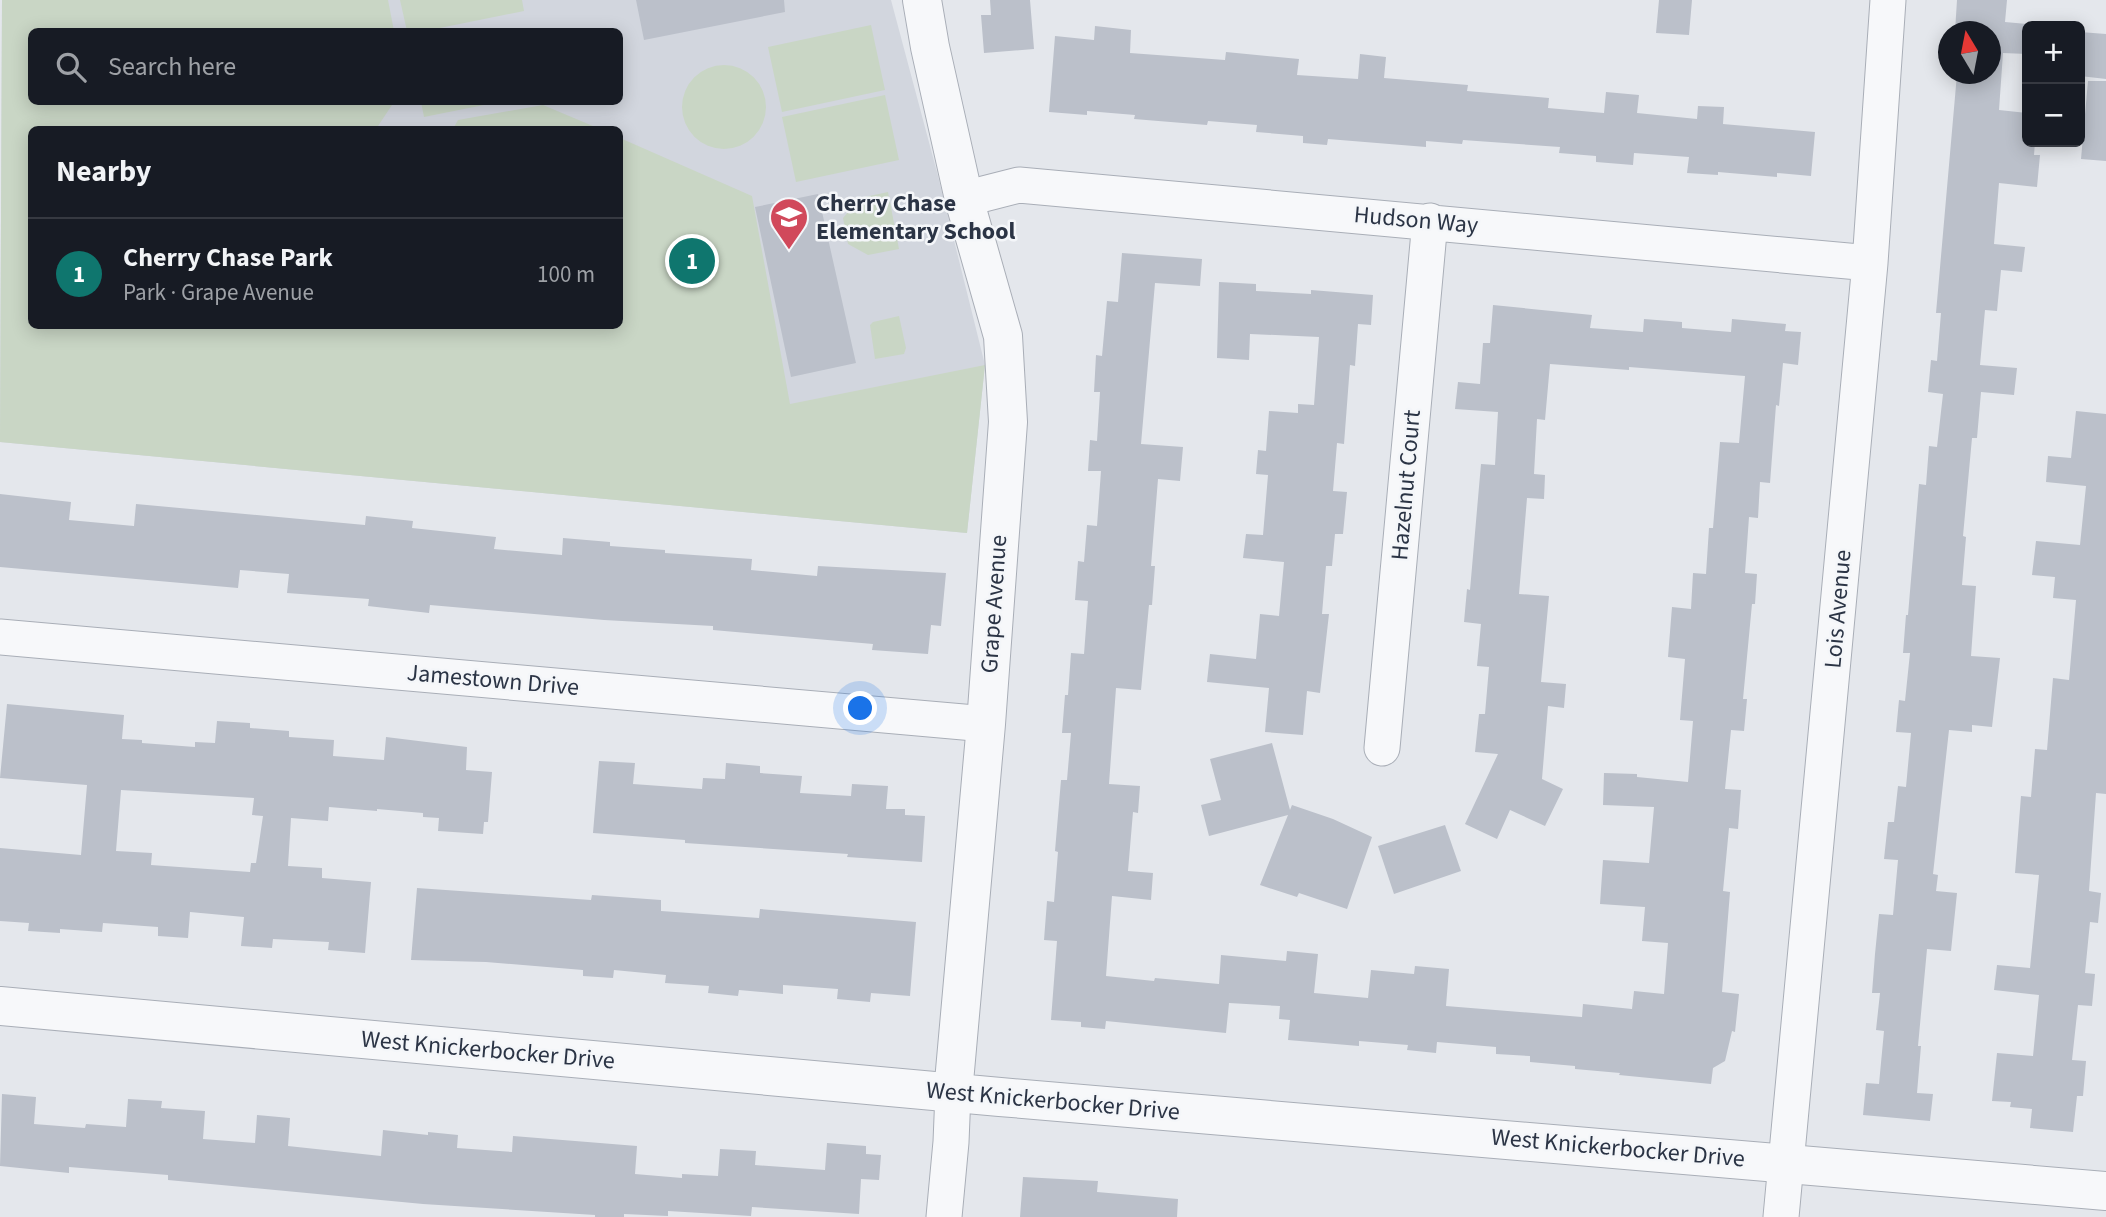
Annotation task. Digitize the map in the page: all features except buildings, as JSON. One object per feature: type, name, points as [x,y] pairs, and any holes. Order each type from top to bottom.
[{"type":"street","name":"Grape Avenue","points":[[922,0],[964,199],[1003,336],[1008,422],[986,724],[944,1217]]},
{"type":"street","name":"Lois Avenue","points":[[1781,1217],[1870,263],[1888,0]]},
{"type":"street","name":"Hudson Way","points":[[964,199],[1019,185],[1870,263]]},
{"type":"street","name":"Hazelnut Court","points":[[1382,748],[1430,221]]},
{"type":"street","name":"Jamestown Drive","points":[[0,637],[986,724]]},
{"type":"street","name":"West Knickerbocker Drive","points":[[0,1006],[953,1093],[2106,1191]]},
{"type":"shaded area","name":"Cherry Chase Elementary School","points":[[2,0],[891,0],[985,365],[967,533],[0,442]]},
{"type":"green space","name":"Cherry Chase Elementary School","points":[[2,0],[388,0],[393,28],[28,28],[28,105],[392,105],[378,126],[28,126],[28,329],[623,329],[623,139],[752,196],[790,404],[985,365],[967,533],[0,442]]},
{"type":"green space","points":[[400,0],[522,0],[524,11],[440,28],[406,28]]},
{"type":"green space","points":[[871,25],[885,90],[782,112],[768,47]]},
{"type":"green space","points":[[724,65],[740,68],[754,77],[763,91],[766,107],[763,123],[754,137],[740,146],[724,149],[708,146],[694,137],[685,123],[682,107],[685,91],[694,77],[708,68]]},
{"type":"green space","points":[[885,95],[899,160],[796,182],[782,117]]},
{"type":"green space","points":[[422,105],[484,105],[424,117]]},
{"type":"green space","points":[[543,105],[593,126],[455,126],[458,120]]},
{"type":"green space","points":[[888,192],[899,249],[868,255],[848,244],[843,218],[860,198]]},
{"type":"green space","points":[[899,316],[906,348],[904,354],[875,359],[870,325]]},
{"type":"place","name":"Cherry Chase Elementary School","points":[[789,251]]},
{"type":"place","name":"Cherry Chase Park","points":[[692,261]]}]
